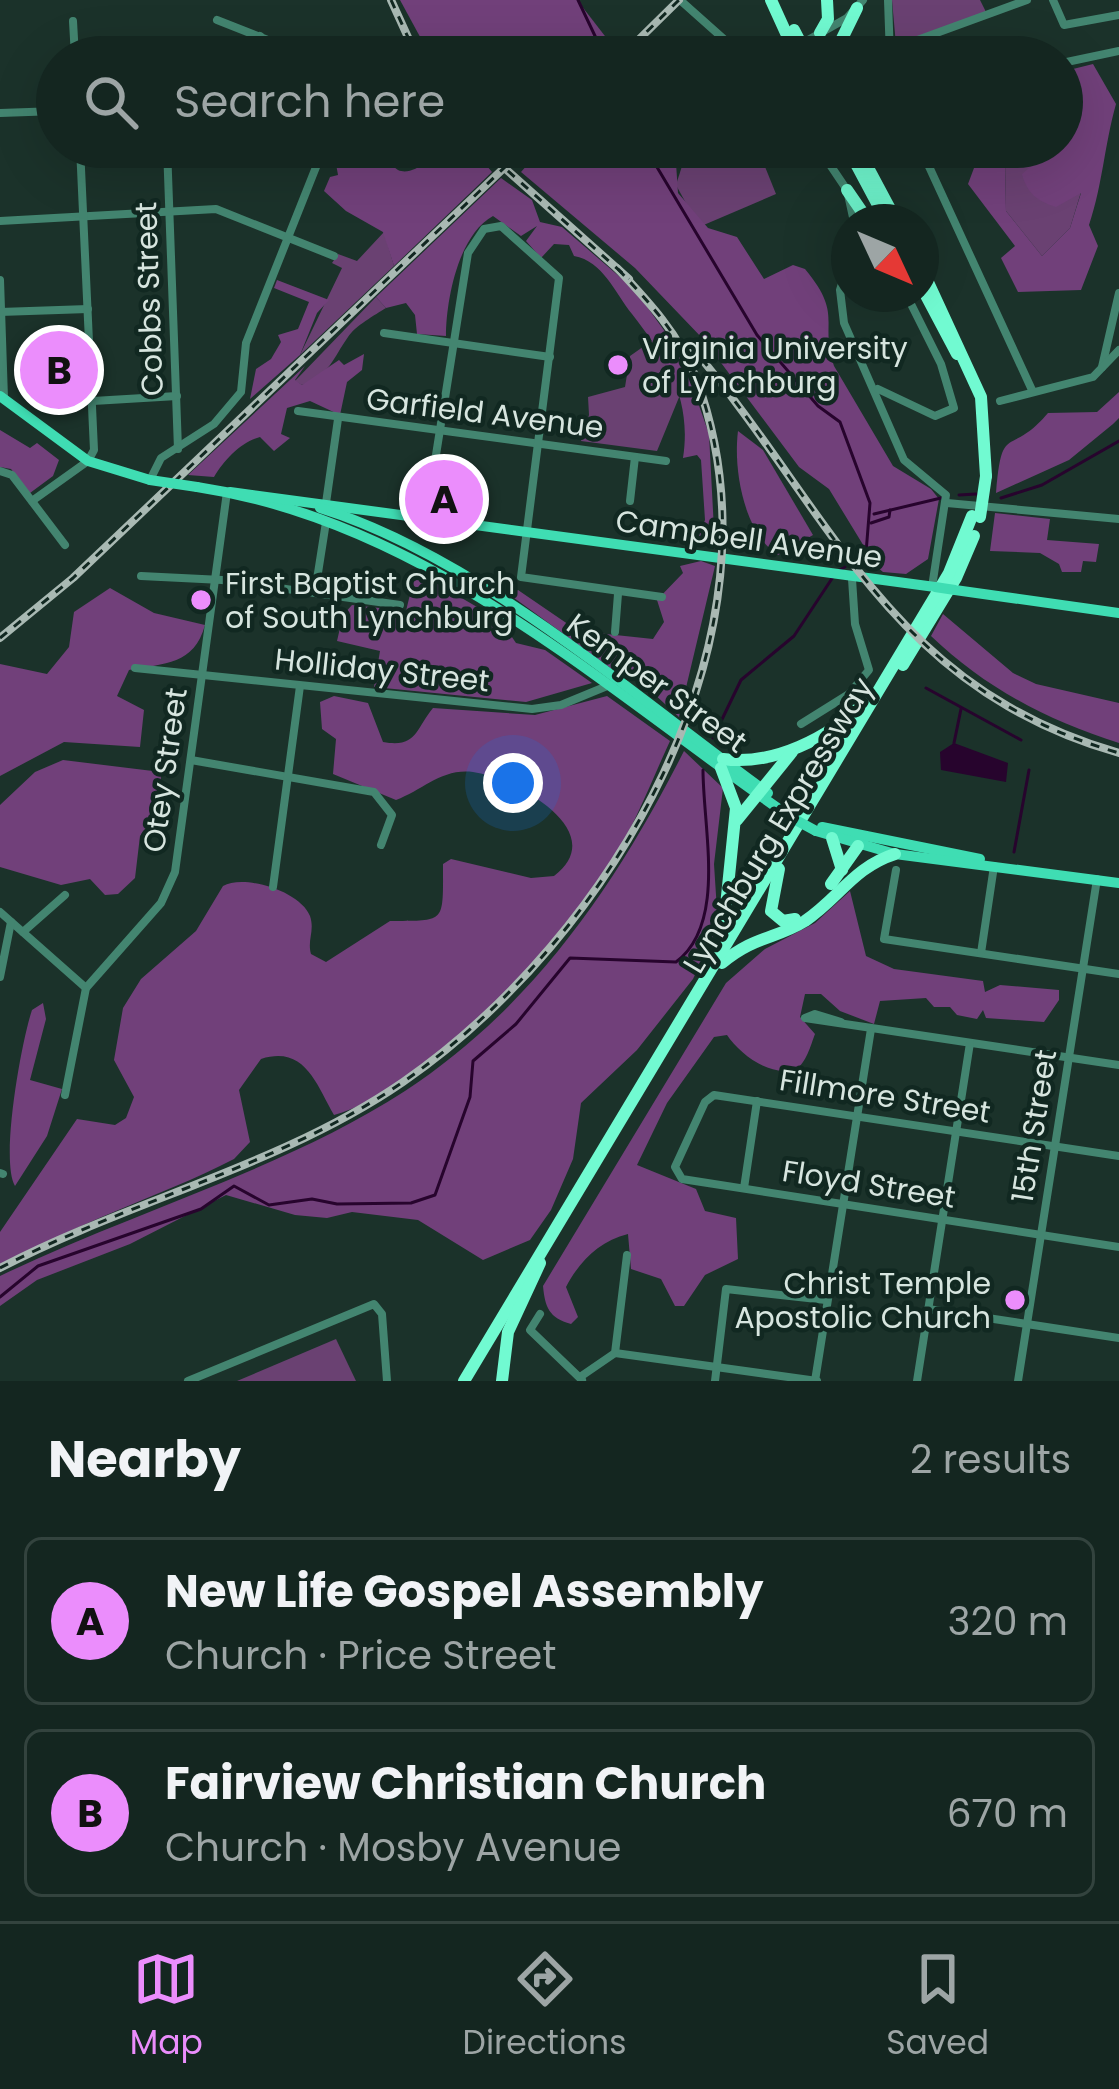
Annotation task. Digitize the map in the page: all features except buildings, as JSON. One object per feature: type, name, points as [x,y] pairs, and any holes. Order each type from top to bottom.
[{"type":"highway","points":[[774,0],[793,36]]},
{"type":"highway","points":[[820,34],[828,19],[827,0]]},
{"type":"highway","points":[[844,36],[860,4]]},
{"type":"highway","points":[[790,31],[792,36]]},
{"type":"highway","points":[[858,168],[877,204]]},
{"type":"highway","points":[[868,168],[887,204]]},
{"type":"highway","points":[[848,190],[857,204]]},
{"type":"highway","name":"Lynchburg Expressway","points":[[468,1381],[956,578],[983,476],[981,398],[939,307]]},
{"type":"highway","name":"Lynchburg Expressway","points":[[933,312],[973,397],[983,476]]},
{"type":"highway","name":"Lynchburg Expressway","points":[[468,1381],[949,573],[976,516]]},
{"type":"highway","points":[[701,983],[728,916],[726,865],[735,796],[722,764],[758,762],[802,744],[854,713],[885,679]]},
{"type":"highway","points":[[733,828],[802,744]]},
{"type":"highway","points":[[832,838],[840,850],[845,876]]},
{"type":"highway","points":[[722,963],[752,939],[803,922],[845,876],[859,842]]},
{"type":"highway","points":[[779,869],[769,904],[774,916],[787,921],[807,911],[845,876],[895,854]]},
{"type":"highway","points":[[502,1381],[508,1332],[540,1263]]},
{"type":"main road","name":"Campbell Avenue","points":[[2,397],[88,461],[150,480],[1119,613]]},
{"type":"main road","name":"Campbell Avenue","points":[[229,492],[361,528]]},
{"type":"main road","name":"Kemper Street","points":[[304,503],[475,585],[759,791],[832,838],[1119,883]]},
{"type":"main road","points":[[361,528],[373,511]]},
{"type":"main road","name":"Kemper Street","points":[[818,828],[895,854],[994,864]]},
{"type":"street","points":[[680,0],[720,36]]},
{"type":"street","points":[[889,0],[890,36]]},
{"type":"street","points":[[936,36],[1027,0]]},
{"type":"street","points":[[1053,0],[1064,25],[1119,15]]},
{"type":"street","points":[[816,36],[860,4]]},
{"type":"street","points":[[218,20],[260,36]]},
{"type":"street","points":[[73,21],[74,36]]},
{"type":"street","points":[[1083,59],[1119,51]]},
{"type":"street","points":[[0,113],[36,112]]},
{"type":"street","points":[[32,501],[88,461],[94,450],[81,168]]},
{"type":"street","name":"Cobbs Street","points":[[168,168],[178,450]]},
{"type":"street","points":[[150,480],[161,458],[223,416],[241,392],[246,343],[315,168]]},
{"type":"street","points":[[833,168],[848,190],[851,204]]},
{"type":"street","points":[[930,168],[1032,390]]},
{"type":"street","points":[[0,221],[216,209],[334,256]]},
{"type":"street","points":[[427,518],[450,342],[468,253],[490,226],[501,226],[560,278],[524,579],[662,597]]},
{"type":"street","points":[[0,280],[2,397]]},
{"type":"street","points":[[1101,369],[1119,292]]},
{"type":"street","points":[[1,312],[88,308]]},
{"type":"street","points":[[843,312],[904,460],[941,487],[947,503],[933,587]]},
{"type":"street","points":[[877,389],[935,416],[955,408],[941,364],[915,312]]},
{"type":"street","points":[[384,333],[550,357]]},
{"type":"street","points":[[1000,401],[1093,377],[1119,350]]},
{"type":"street","points":[[93,401],[177,396]]},
{"type":"street","name":"Garfield Avenue","points":[[298,411],[666,461]]},
{"type":"street","points":[[326,502],[338,419]]},
{"type":"street","points":[[630,501],[635,457]]},
{"type":"street","points":[[3,471],[65,544]]},
{"type":"street","name":"Otey Street","points":[[64,1095],[86,988],[166,893],[175,872],[229,492]]},
{"type":"street","points":[[947,503],[1119,519]]},
{"type":"street","points":[[315,592],[326,522]]},
{"type":"street","points":[[141,576],[400,605]]},
{"type":"street","points":[[801,724],[849,694],[869,670],[848,578]]},
{"type":"street","points":[[615,632],[618,594]]},
{"type":"street","name":"Holliday Street","points":[[135,668],[532,710],[614,683]]},
{"type":"street","points":[[273,886],[300,686]]},
{"type":"street","points":[[191,760],[346,783],[382,797],[392,815],[381,845]]},
{"type":"street","points":[[981,953],[994,864]]},
{"type":"street","points":[[896,870],[884,938],[1119,974]]},
{"type":"street","name":"15th Street","points":[[1018,1381],[1097,879]]},
{"type":"street","points":[[22,932],[65,895]]},
{"type":"street","points":[[0,912],[86,988]]},
{"type":"street","points":[[0,977],[10,922]]},
{"type":"street","points":[[841,1022],[1119,1065]]},
{"type":"street","points":[[615,1353],[816,1381],[871,1029]]},
{"type":"street","points":[[917,1381],[970,1043]]},
{"type":"street","name":"Fillmore Street","points":[[682,1179],[677,1161],[705,1102],[714,1095],[1119,1156]]},
{"type":"street","points":[[744,1188],[757,1101]]},
{"type":"street","name":"Floyd Street","points":[[682,1179],[1119,1247]]},
{"type":"street","points":[[540,1314],[530,1330],[582,1379],[615,1353],[627,1255]]},
{"type":"street","points":[[716,1381],[726,1289],[826,1300]]},
{"type":"street","points":[[188,1381],[360,1306],[379,1308],[387,1381]]},
{"type":"street","points":[[928,1309],[1119,1338]]},
{"type":"shaded area","points":[[400,0],[577,0],[605,36],[420,36]]},
{"type":"shaded area","points":[[892,0],[980,0],[986,12],[921,36],[895,36]]},
{"type":"shaded area","points":[[1093,64],[1116,104],[1089,225],[1098,246],[1081,290],[1018,292],[1001,258],[1015,246],[968,184],[974,168],[1005,168],[1006,211],[1042,256],[1070,228],[1081,193],[1056,207],[1034,195],[1022,174],[1029,168],[1083,168],[1083,66]]},
{"type":"shaded area","points":[[337,168],[489,168],[492,172],[394,266],[383,232],[346,211],[324,191],[330,177],[338,175]]},
{"type":"shaded area","points":[[525,168],[676,168],[678,193],[708,228],[737,237],[764,279],[793,265],[805,269],[827,308],[834,366],[893,466],[939,499],[928,559],[906,574],[883,572],[876,566],[829,489],[799,467],[704,340],[635,268],[521,172]]},
{"type":"shaded area","points":[[681,168],[765,168],[776,194],[699,227],[676,185]]},
{"type":"shaded area","points":[[1005,168],[1035,168],[1081,192],[1070,228],[1042,256],[1006,211]]},
{"type":"shaded area","points":[[501,178],[532,200],[540,222],[562,227],[635,290],[681,354],[709,434],[715,549],[698,539],[705,520],[701,460],[697,455],[683,458],[684,417],[666,364],[607,279],[593,264],[574,256],[569,245],[554,244],[541,258],[526,241],[537,226],[521,236],[493,216],[481,225],[463,253],[448,305],[446,336],[417,334],[415,315],[406,303],[386,308],[376,297]]},
{"type":"shaded area","points":[[384,232],[394,266],[300,355],[342,268],[332,263],[338,254],[357,261]]},
{"type":"shaded area","points":[[277,280],[329,300],[317,313],[300,355],[250,399],[256,369],[271,359],[281,342],[278,335],[298,329],[309,302],[274,288]]},
{"type":"shaded area","points":[[376,297],[386,308],[351,333],[319,376],[302,385],[295,381]]},
{"type":"shaded area","points":[[657,337],[682,390],[657,451],[581,441],[589,415],[588,397],[625,387],[630,356]]},
{"type":"shaded area","points":[[364,354],[362,370],[347,382],[340,415],[310,401],[287,408],[281,434],[290,438],[274,451],[260,437],[234,452],[214,477],[188,475],[305,366],[295,380],[302,385],[339,360],[344,365]]},
{"type":"shaded area","points":[[1119,392],[1119,418],[1113,424],[1069,460],[996,493],[1001,456],[1010,443],[1048,413],[1097,412]]},
{"type":"shaded area","points":[[0,430],[30,448],[37,443],[59,460],[53,476],[30,493],[11,469],[0,467]]},
{"type":"shaded area","points":[[738,431],[763,450],[813,535],[778,555],[757,532],[743,499]]},
{"type":"shaded area","points":[[995,513],[1050,519],[1047,540],[1099,544],[1096,562],[1083,561],[1081,572],[1062,572],[1059,564],[1040,553],[990,551]]},
{"type":"shaded area","points":[[701,561],[715,566],[679,717],[638,679],[612,669],[510,595],[518,590],[578,631],[653,639],[664,622],[657,600],[683,573],[680,566]]},
{"type":"shaded area","points":[[424,576],[501,621],[516,643],[545,650],[592,683],[526,702],[374,687],[380,651],[337,641],[343,615],[352,605],[406,611],[413,582]]},
{"type":"shaded area","points":[[110,588],[154,613],[205,625],[186,655],[129,670],[117,696],[144,710],[140,747],[64,742],[0,776],[0,664],[47,674],[69,647],[74,612]]},
{"type":"shaded area","points":[[943,614],[1013,673],[1036,684],[1119,703],[1119,743],[1042,713],[973,671],[931,636]]},
{"type":"shaded area","points":[[334,696],[368,703],[383,742],[409,740],[433,708],[535,715],[607,696],[670,741],[627,835],[588,898],[525,973],[448,1046],[370,1100],[334,1115],[299,1062],[276,1056],[261,1059],[239,1090],[250,1142],[234,1159],[86,1224],[0,1270],[0,1232],[77,1119],[115,1125],[126,1118],[134,1097],[114,1060],[123,1008],[141,979],[196,931],[223,886],[257,884],[295,899],[310,916],[311,954],[326,962],[390,921],[438,915],[443,864],[451,859],[531,878],[554,876],[569,859],[572,842],[551,809],[491,776],[452,773],[396,800],[333,774],[336,739],[322,729],[320,702]]},
{"type":"shaded area","points":[[954,743],[1008,763],[1006,782],[941,770],[940,752]]},
{"type":"shaded area","points":[[684,751],[723,788],[714,864],[718,926],[693,979],[637,1050],[581,1103],[573,1159],[551,1210],[530,1240],[483,1260],[418,1220],[352,1212],[327,1218],[295,1215],[226,1195],[130,1244],[37,1280],[0,1306],[0,1276],[309,1144],[405,1091],[451,1058],[532,982],[567,940],[630,849]]},
{"type":"shaded area","points":[[63,760],[161,772],[160,809],[140,836],[135,878],[118,894],[105,895],[90,879],[61,885],[0,867],[0,805],[35,772]]},
{"type":"shaded area","points":[[850,891],[866,956],[894,969],[983,981],[985,992],[1000,985],[1059,990],[1059,1000],[1044,1022],[986,1018],[983,1010],[977,1019],[957,1015],[950,1007],[934,1007],[926,998],[880,1001],[874,1024],[840,1011],[821,994],[805,994],[800,1017],[815,1034],[802,1063],[785,1071],[756,1062],[727,1035],[714,1037],[667,1103],[637,1165],[696,1189],[705,1211],[736,1218],[738,1259],[705,1275],[684,1306],[675,1306],[661,1279],[631,1269],[628,1234],[618,1237],[591,1254],[566,1287],[578,1317],[571,1324],[553,1315],[543,1286],[726,983],[765,949],[815,923]]},
{"type":"shaded area","points":[[43,1003],[46,1019],[30,1080],[62,1089],[47,1136],[15,1186],[10,1153],[18,1074],[32,1010]]},
{"type":"shaded area","points":[[336,1339],[356,1381],[237,1381]]},
{"type":"waterway","points":[[578,0],[595,36]]},
{"type":"waterway","points":[[658,168],[757,335],[818,406],[840,422],[870,503],[866,553],[840,570]]},
{"type":"waterway","points":[[1001,498],[1042,485],[1119,441]]},
{"type":"waterway","points":[[959,495],[976,494]]},
{"type":"waterway","points":[[874,514],[941,498]]},
{"type":"waterway","points":[[871,523],[889,517],[890,510]]},
{"type":"waterway","points":[[713,738],[741,680],[794,636],[833,577]]},
{"type":"waterway","points":[[926,688],[1021,740]]},
{"type":"waterway","points":[[954,743],[961,709]]},
{"type":"waterway","points":[[0,1297],[38,1266],[201,1209],[234,1186],[269,1205],[312,1199],[337,1204],[411,1203],[435,1195],[470,1097],[473,1061],[516,1024],[570,958],[676,962],[692,945],[702,924],[709,874],[703,770]]},
{"type":"waterway","points":[[1014,852],[1029,770]]},
{"type":"railway","points":[[391,0],[407,36]]},
{"type":"railway","points":[[642,36],[679,0]]},
{"type":"railway","points":[[0,638],[73,578],[504,168]]},
{"type":"railway","points":[[505,168],[629,279]]},
{"type":"railway","points":[[0,1268],[307,1137],[403,1082],[480,1021],[550,947],[613,864],[664,772],[701,676],[720,576],[720,476],[696,378],[672,333],[617,268]]},
{"type":"railway","points":[[690,345],[871,587],[919,639],[974,685],[1040,723],[1119,753]]},
{"type":"place","name":"Virginia University of Lynchburg","points":[[618,365]]},
{"type":"place","name":"Fairview Christian Church","points":[[59,370]]},
{"type":"place","name":"New Life Gospel Assembly","points":[[444,499]]},
{"type":"place","name":"First Baptist Church of South Lynchburg","points":[[201,600]]},
{"type":"place","name":"Christ Temple Apostolic Church","points":[[1015,1300]]}]
